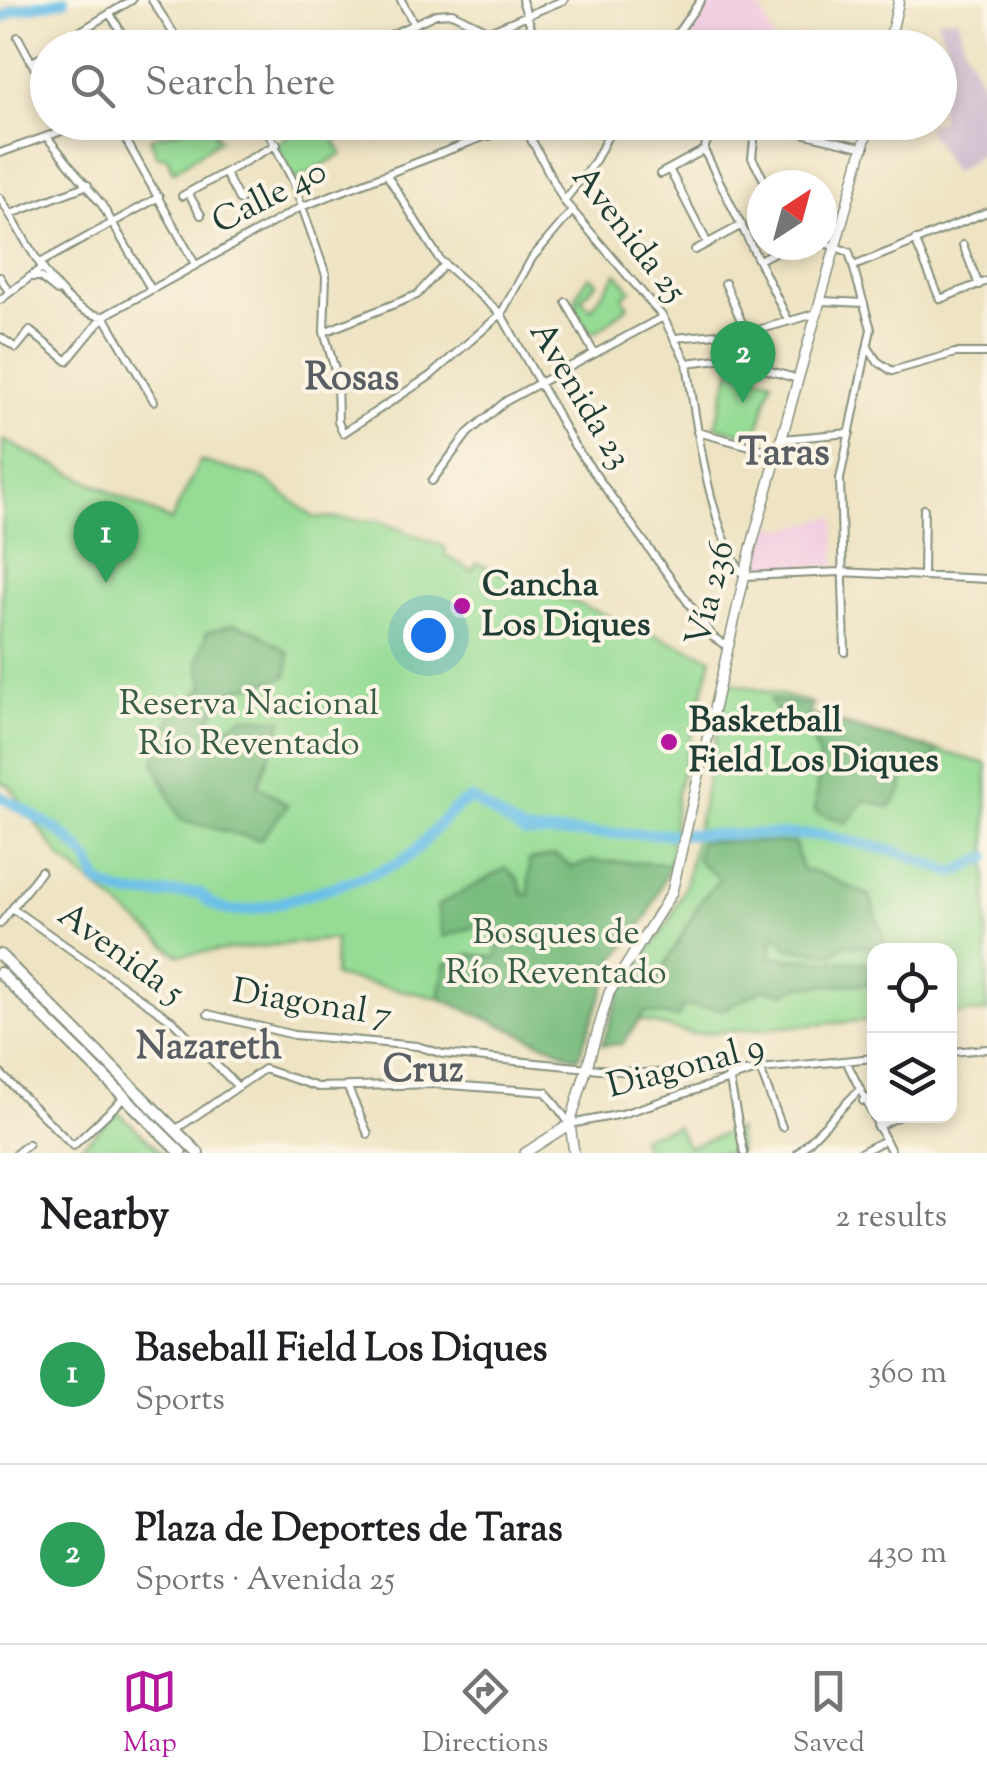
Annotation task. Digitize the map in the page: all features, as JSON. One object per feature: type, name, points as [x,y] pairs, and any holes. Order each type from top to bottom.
[{"type":"main road","points":[[892,30],[899,0]]},
{"type":"main road","name":"Vía 236","points":[[570,1124],[616,977],[663,910],[683,849],[744,576],[867,140]]},
{"type":"main road","points":[[0,954],[198,1153]]},
{"type":"main road","points":[[0,973],[181,1153]]},
{"type":"main road","points":[[121,1093],[130,1084]]},
{"type":"main road","points":[[525,1153],[570,1124],[574,1153]]},
{"type":"street","points":[[83,30],[132,0]]},
{"type":"street","points":[[152,0],[171,30]]},
{"type":"street","points":[[401,0],[413,22]]},
{"type":"street","points":[[522,0],[531,30]]},
{"type":"street","points":[[493,30],[564,0]]},
{"type":"street","points":[[680,30],[701,0]]},
{"type":"street","points":[[110,14],[120,30]]},
{"type":"street","points":[[397,30],[413,22],[452,14],[488,30]]},
{"type":"street","points":[[18,37],[30,58]]},
{"type":"street","points":[[0,153],[40,140]]},
{"type":"street","points":[[48,140],[88,186],[114,224],[150,290]]},
{"type":"street","points":[[126,140],[195,264]]},
{"type":"street","points":[[274,140],[326,276],[324,332],[337,377],[338,422],[344,433],[430,376],[501,314],[532,258],[573,210]]},
{"type":"street","name":"Calle 40","points":[[0,337],[16,348],[30,331],[68,361],[104,316],[301,207],[479,140]]},
{"type":"street","name":"Avenida 25","points":[[531,140],[564,201],[664,317],[676,338],[687,363],[698,432],[726,540],[744,576]]},
{"type":"street","points":[[564,201],[606,140]]},
{"type":"street","points":[[660,174],[704,150],[707,140]]},
{"type":"street","points":[[754,140],[752,158],[759,170]]},
{"type":"street","points":[[830,140],[865,148]]},
{"type":"street","points":[[201,214],[185,195],[276,144]]},
{"type":"street","points":[[704,150],[747,234]]},
{"type":"street","points":[[668,169],[708,242]]},
{"type":"street","points":[[225,173],[240,201]]},
{"type":"street","name":"Avenida 23","points":[[387,175],[445,264],[501,314],[574,444],[713,636],[728,646]]},
{"type":"street","points":[[11,214],[88,186]]},
{"type":"street","points":[[0,300],[42,265],[159,197]]},
{"type":"street","points":[[0,198],[62,295]]},
{"type":"street","points":[[854,266],[987,212]]},
{"type":"street","points":[[695,250],[742,225]]},
{"type":"street","points":[[916,240],[940,299],[983,283],[964,245]]},
{"type":"street","points":[[838,245],[848,252],[854,266],[871,328],[840,479],[844,652]]},
{"type":"street","points":[[761,260],[788,320]]},
{"type":"street","points":[[324,332],[417,295],[445,264]]},
{"type":"street","points":[[0,277],[9,292]]},
{"type":"street","points":[[30,277],[40,278],[92,315],[104,316],[154,401]]},
{"type":"street","points":[[724,283],[745,330]]},
{"type":"street","points":[[823,301],[864,304]]},
{"type":"street","points":[[566,302],[594,352]]},
{"type":"street","points":[[676,338],[745,330],[819,313]]},
{"type":"street","points":[[432,481],[468,432],[539,381],[664,317]]},
{"type":"street","points":[[868,346],[877,362],[892,371],[955,354],[987,353]]},
{"type":"street","points":[[687,363],[726,358],[798,379]]},
{"type":"street","points":[[698,432],[777,453]]},
{"type":"street","points":[[782,439],[850,433]]},
{"type":"street","points":[[924,509],[924,574]]},
{"type":"street","points":[[744,576],[840,572],[987,578]]},
{"type":"street","points":[[0,924],[41,872]]},
{"type":"street","name":"Avenida 5","points":[[13,909],[174,1022],[238,1087]]},
{"type":"street","name":"Diagonal 7","points":[[208,1014],[294,1035],[418,1046],[443,1054],[666,1074],[750,1072]]},
{"type":"street","points":[[957,1051],[987,1049]]},
{"type":"street","name":"Diagonal 9","points":[[570,1124],[622,1114],[760,1069],[867,1059]]},
{"type":"street","points":[[846,1061],[892,1153]]},
{"type":"street","points":[[175,1130],[264,1069],[311,1086],[436,1084],[546,1092],[570,1124]]},
{"type":"street","points":[[760,1069],[782,1126]]},
{"type":"street","points":[[728,1070],[744,1153]]},
{"type":"street","points":[[0,1073],[73,1146],[121,1093]]},
{"type":"street","points":[[348,1086],[368,1134]]},
{"type":"street","points":[[798,1153],[858,1091]]},
{"type":"street","points":[[863,1101],[867,1099]]},
{"type":"street","points":[[878,1128],[887,1123]]},
{"type":"street","points":[[860,1153],[884,1140]]},
{"type":"street","points":[[17,1153],[28,1144]]},
{"type":"shaded area","points":[[707,0],[747,0],[763,12],[770,30],[686,30]]},
{"type":"shaded area","points":[[958,18],[963,43],[987,95],[987,149],[954,173],[933,140],[957,140],[957,30],[941,30],[937,19]]},
{"type":"shaded area","points":[[835,516],[836,567],[752,569],[766,523],[785,529]]},
{"type":"green space","points":[[151,140],[219,140],[173,172],[168,157],[157,156]]},
{"type":"green space","points":[[282,140],[335,140],[342,154],[293,181],[277,144]]},
{"type":"green space","points":[[617,273],[631,290],[622,297],[628,306],[598,331],[587,332],[577,310],[579,291],[590,276],[597,282],[581,299],[591,309]]},
{"type":"green space","points":[[731,369],[772,380],[756,438],[715,426]]},
{"type":"green space","name":"Reserva Nacional Río Reventado","points":[[3,440],[171,521],[200,461],[265,479],[313,517],[379,521],[445,547],[445,555],[472,571],[477,563],[712,658],[677,792],[670,864],[648,915],[616,958],[578,1058],[439,998],[334,976],[335,939],[178,955],[60,857],[9,785],[0,782]]},
{"type":"green space","points":[[234,624],[254,630],[289,653],[287,676],[231,691],[210,718],[224,728],[243,717],[283,720],[258,785],[288,805],[260,840],[181,820],[154,762],[174,711],[204,687],[198,660],[207,632]]},
{"type":"green space","points":[[728,682],[812,703],[809,715],[987,764],[987,1012],[957,1014],[957,943],[867,943],[867,1021],[692,1034],[637,1019],[622,1044],[602,1045],[622,987],[668,924],[685,886]]},
{"type":"green space","points":[[770,699],[811,706],[809,715],[938,751],[927,770],[905,769],[902,791],[890,807],[865,800],[847,823],[815,812],[819,758],[809,725],[786,734]]},
{"type":"green space","name":"Bosques de Río Reventado","points":[[700,841],[795,843],[802,870],[819,873],[870,896],[886,943],[867,943],[867,947],[845,944],[832,954],[788,948],[775,933],[770,957],[867,963],[867,984],[799,986],[786,993],[764,989],[724,1009],[684,1006],[677,1018],[645,1012],[622,1044],[602,1045],[622,987],[656,981],[703,897],[720,879],[697,860]]},
{"type":"green space","name":"Bosques de Río Reventado","points":[[555,855],[572,867],[593,861],[670,864],[648,915],[616,958],[578,1058],[439,998],[445,965],[470,954],[496,958],[499,942],[487,923],[443,937],[437,906],[506,868],[518,879],[523,894],[529,895],[529,860]]},
{"type":"green space","points":[[118,1112],[162,1153],[74,1153]]},
{"type":"green space","points":[[677,1126],[687,1147],[737,1129],[739,1153],[647,1153],[640,1137]]},
{"type":"waterway","points":[[0,19],[15,10],[64,0]]},
{"type":"waterway","points":[[0,796],[71,841],[92,866],[97,881],[110,888],[134,895],[200,893],[217,907],[234,911],[297,898],[391,866],[412,853],[453,810],[472,799],[524,833],[822,835],[898,852],[954,873],[987,857]]},
{"type":"place","name":"Plaza de Deportes de Taras","points":[[743,403]]},
{"type":"place","name":"Baseball Field Los Diques","points":[[106,583]]},
{"type":"place","name":"Cancha Los Diques","points":[[462,606]]},
{"type":"place","name":"Basketball Field Los Diques","points":[[669,742]]},
{"type":"district","name":"Rosas","points":[[352,380]]},
{"type":"district","name":"Taras","points":[[784,454]]},
{"type":"district","name":"Nazareth","points":[[209,1049]]},
{"type":"district","name":"Cruz","points":[[423,1072]]}]
